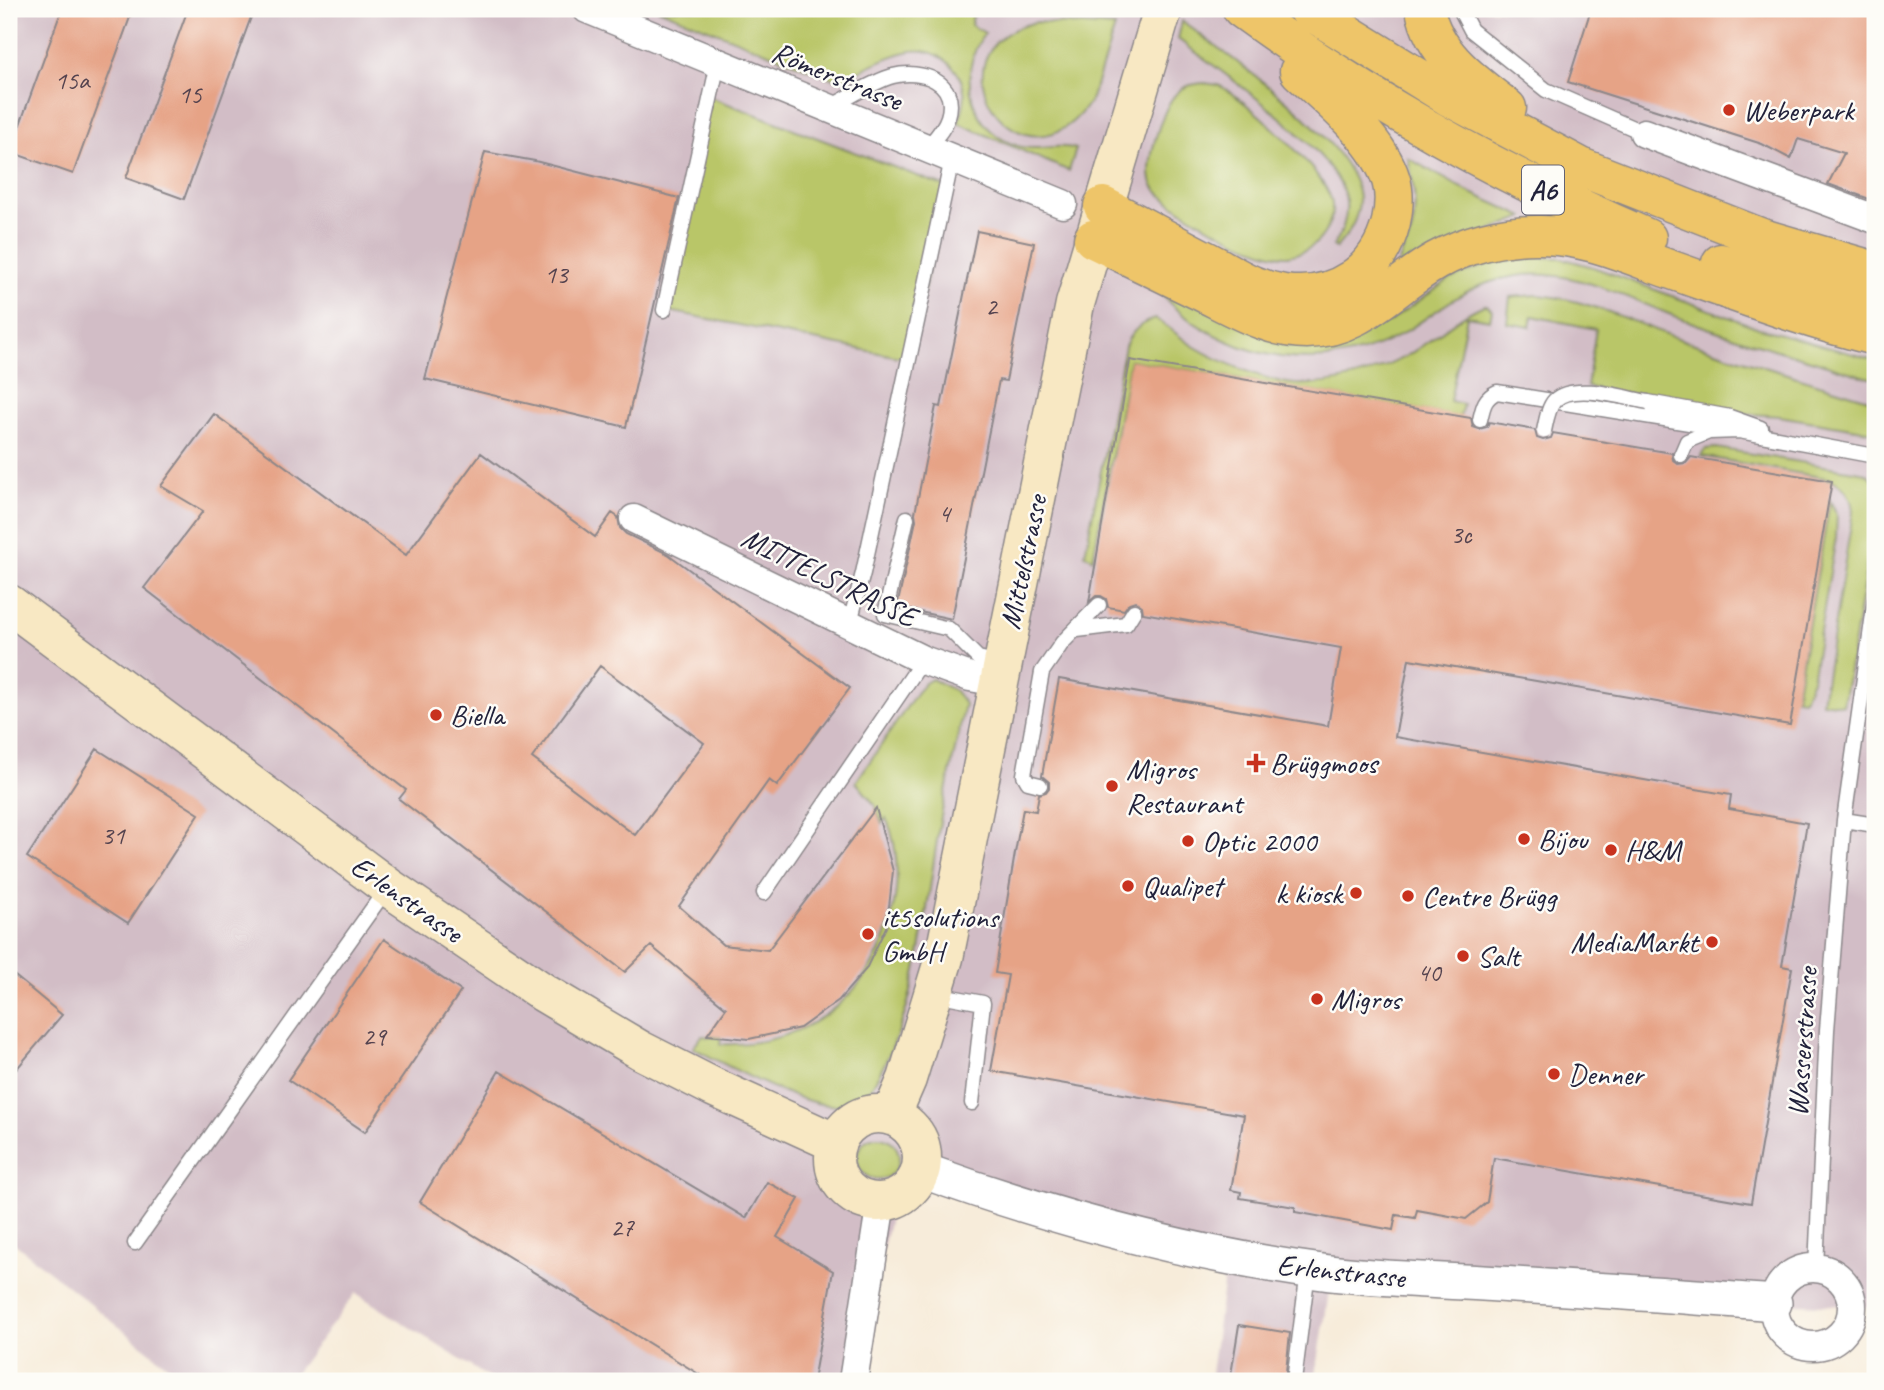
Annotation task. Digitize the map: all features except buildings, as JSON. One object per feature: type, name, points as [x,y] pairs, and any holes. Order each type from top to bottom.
[{"type":"highway","points":[[1214,281],[1314,296],[1342,287],[1363,272],[1377,256],[1388,235],[1394,211],[1391,179],[1380,158],[1352,121],[1234,9]]},
{"type":"highway","name":"A6","points":[[1242,9],[1297,49],[1424,129],[1585,210],[1646,237],[1706,259],[1875,304]]},
{"type":"highway","name":"A6","points":[[1307,9],[1451,98],[1583,168],[1762,238],[1875,271]]},
{"type":"highway","points":[[1425,9],[1437,42],[1451,61],[1471,80],[1583,168]]},
{"type":"highway","points":[[1098,223],[1214,281],[1272,323],[1305,329],[1329,327],[1355,317],[1390,296],[1433,263],[1469,245],[1500,237],[1558,235],[1580,239],[1763,303],[1875,336]]},
{"type":"main road","name":"Mittelstrasse","points":[[891,1116],[907,1079],[944,958],[1075,304],[1163,9]]},
{"type":"main road","name":"Erlenstrasse","points":[[9,604],[388,887],[544,993],[629,1043],[713,1087],[836,1143]]},
{"type":"main road","points":[[868,1115],[891,1116],[901,1120],[917,1137],[921,1147],[920,1170],[913,1185],[894,1200],[881,1202],[860,1198],[843,1185],[836,1172],[833,1158],[836,1143],[841,1133],[858,1119],[868,1115]]},
{"type":"street","name":"Römerstrasse","points":[[587,9],[1063,204]]},
{"type":"street","points":[[1644,133],[1875,219]]},
{"type":"street","name":"MITTELSTRASSE","points":[[634,519],[850,622],[923,660],[970,677],[1001,673]]},
{"type":"street","name":"Erlenstrasse","points":[[920,1170],[1004,1199],[1125,1235],[1227,1256],[1309,1269],[1385,1277],[1774,1303]]},
{"type":"street","points":[[853,1381],[881,1202]]},
{"type":"street","points":[[1816,1267],[1828,1270],[1846,1284],[1864,1306],[1836,1339],[1824,1345],[1812,1346],[1788,1337],[1779,1327],[1774,1315],[1774,1303],[1783,1281],[1793,1273],[1816,1267]]},
{"type":"lane","points":[[1460,9],[1471,30],[1546,90],[1644,133]]},
{"type":"lane","points":[[664,310],[718,63]]},
{"type":"lane","points":[[827,108],[891,77],[912,74],[929,76],[941,83],[948,93],[950,107],[943,128],[863,573],[850,622]]},
{"type":"lane","points":[[1544,431],[1554,401],[1567,394],[1588,391],[1730,417],[1801,443]]},
{"type":"lane","points":[[1480,420],[1484,402],[1497,392],[1875,456]]},
{"type":"lane","points":[[1681,455],[1687,441],[1709,432],[1739,431]]},
{"type":"lane","points":[[907,518],[885,614],[949,629],[978,658],[1001,673]]},
{"type":"lane","name":"Wasserstrasse","points":[[1816,1267],[1827,1030],[1844,820],[1875,600]]},
{"type":"lane","points":[[1040,785],[1028,782],[1024,775],[1040,679],[1046,664],[1062,643],[1099,606]]},
{"type":"lane","points":[[1077,630],[1126,624],[1134,611]]},
{"type":"lane","points":[[764,893],[923,660]]},
{"type":"lane","points":[[1844,820],[1875,825]]},
{"type":"lane","points":[[135,1244],[388,887]]},
{"type":"lane","points":[[935,994],[983,1003],[972,1103]]},
{"type":"lane","points":[[1294,1381],[1309,1269]]},
{"type":"shaded area","points":[[9,9],[1875,9],[1875,1307],[1774,1303],[1332,1273],[1315,1381],[1210,1381],[1227,1256],[913,1185],[894,1200],[853,1381],[494,1381],[356,1293],[289,1381],[187,1381],[9,1239]]},
{"type":"green space","points":[[658,9],[974,9],[971,25],[985,33],[971,66],[973,100],[980,116],[990,130],[1004,140],[1022,147],[1076,149],[1069,171],[958,123],[964,98],[962,81],[952,66],[937,55],[920,51],[902,53],[844,78],[834,79]]},
{"type":"green space","points":[[1182,21],[1287,102],[1315,127],[1338,153],[1353,178],[1359,201],[1352,227],[1336,248],[1333,246],[1344,225],[1346,213],[1346,201],[1338,180],[1300,135],[1178,39]]},
{"type":"green space","points":[[1037,22],[1115,27],[1092,98],[1065,127],[1038,135],[1013,129],[994,111],[984,86],[985,60],[1002,37]]},
{"type":"green space","points":[[1204,83],[1220,86],[1248,106],[1303,158],[1328,191],[1332,204],[1330,221],[1320,239],[1312,246],[1287,256],[1257,249],[1194,218],[1161,195],[1153,185],[1150,166],[1152,153],[1170,102],[1181,89]]},
{"type":"green space","points":[[710,97],[946,187],[909,359],[664,310]]},
{"type":"green space","points":[[1408,158],[1467,191],[1524,217],[1398,266],[1412,230],[1415,212]]},
{"type":"green space","points":[[1531,257],[1561,258],[1593,267],[1759,328],[1875,360],[1875,379],[1723,333],[1595,285],[1556,276],[1517,276],[1484,284],[1457,297],[1405,332],[1383,343],[1338,357],[1315,359],[1268,354],[1223,339],[1180,312],[1161,292],[1347,338],[1390,321],[1450,279],[1488,264]]},
{"type":"green space","points":[[1538,295],[1595,307],[1668,335],[1875,401],[1875,432],[1779,416],[1737,413],[1587,387],[1596,329],[1532,316],[1530,327],[1507,323],[1510,297]]},
{"type":"green space","points":[[1484,305],[1492,310],[1490,320],[1467,316],[1450,401],[1463,404],[1460,417],[1130,360],[1093,559],[1085,554],[1125,346],[1133,332],[1141,325],[1156,319],[1195,347],[1230,364],[1284,382],[1310,384],[1339,381],[1395,362]]},
{"type":"green space","points":[[1716,448],[1866,473],[1875,481],[1875,518],[1843,705],[1822,702],[1853,512],[1849,497],[1840,485],[1831,479],[1701,456],[1706,449]]},
{"type":"green space","points":[[1830,501],[1837,514],[1836,537],[1812,680],[1804,699],[1796,698]]},
{"type":"green space","points":[[932,679],[954,690],[965,704],[941,818],[913,983],[895,1041],[873,1085],[866,1094],[854,1101],[842,1105],[827,1105],[788,1094],[693,1048],[702,1036],[721,1038],[720,1044],[754,1042],[786,1035],[814,1022],[840,1004],[861,981],[878,955],[889,924],[896,891],[896,854],[886,818],[882,823],[875,805],[856,782],[917,692]]},
{"type":"green space","points":[[878,1137],[893,1143],[899,1158],[893,1173],[878,1179],[863,1173],[857,1158],[863,1143]]},
{"type":"place","name":"Weberpark","points":[[1729,110]]},
{"type":"place","name":"Biella","points":[[436,715]]},
{"type":"place","name":"Brüggmoos","points":[[1256,763]]},
{"type":"place","name":"Migros Restaurant","points":[[1112,786]]},
{"type":"place","name":"Bijou","points":[[1524,839]]},
{"type":"place","name":"Optic 2000","points":[[1188,841]]},
{"type":"place","name":"H&M","points":[[1611,850]]},
{"type":"place","name":"Qualipet","points":[[1128,886]]},
{"type":"place","name":"k kiosk","points":[[1356,893]]},
{"type":"place","name":"Centre Brügg","points":[[1408,896]]},
{"type":"place","name":"it5solutions GmbH","points":[[868,934]]},
{"type":"place","name":"MediaMarkt","points":[[1712,942]]},
{"type":"place","name":"Salt","points":[[1463,956]]},
{"type":"place","name":"Migros","points":[[1317,999]]},
{"type":"place","name":"Denner","points":[[1554,1074]]}]
